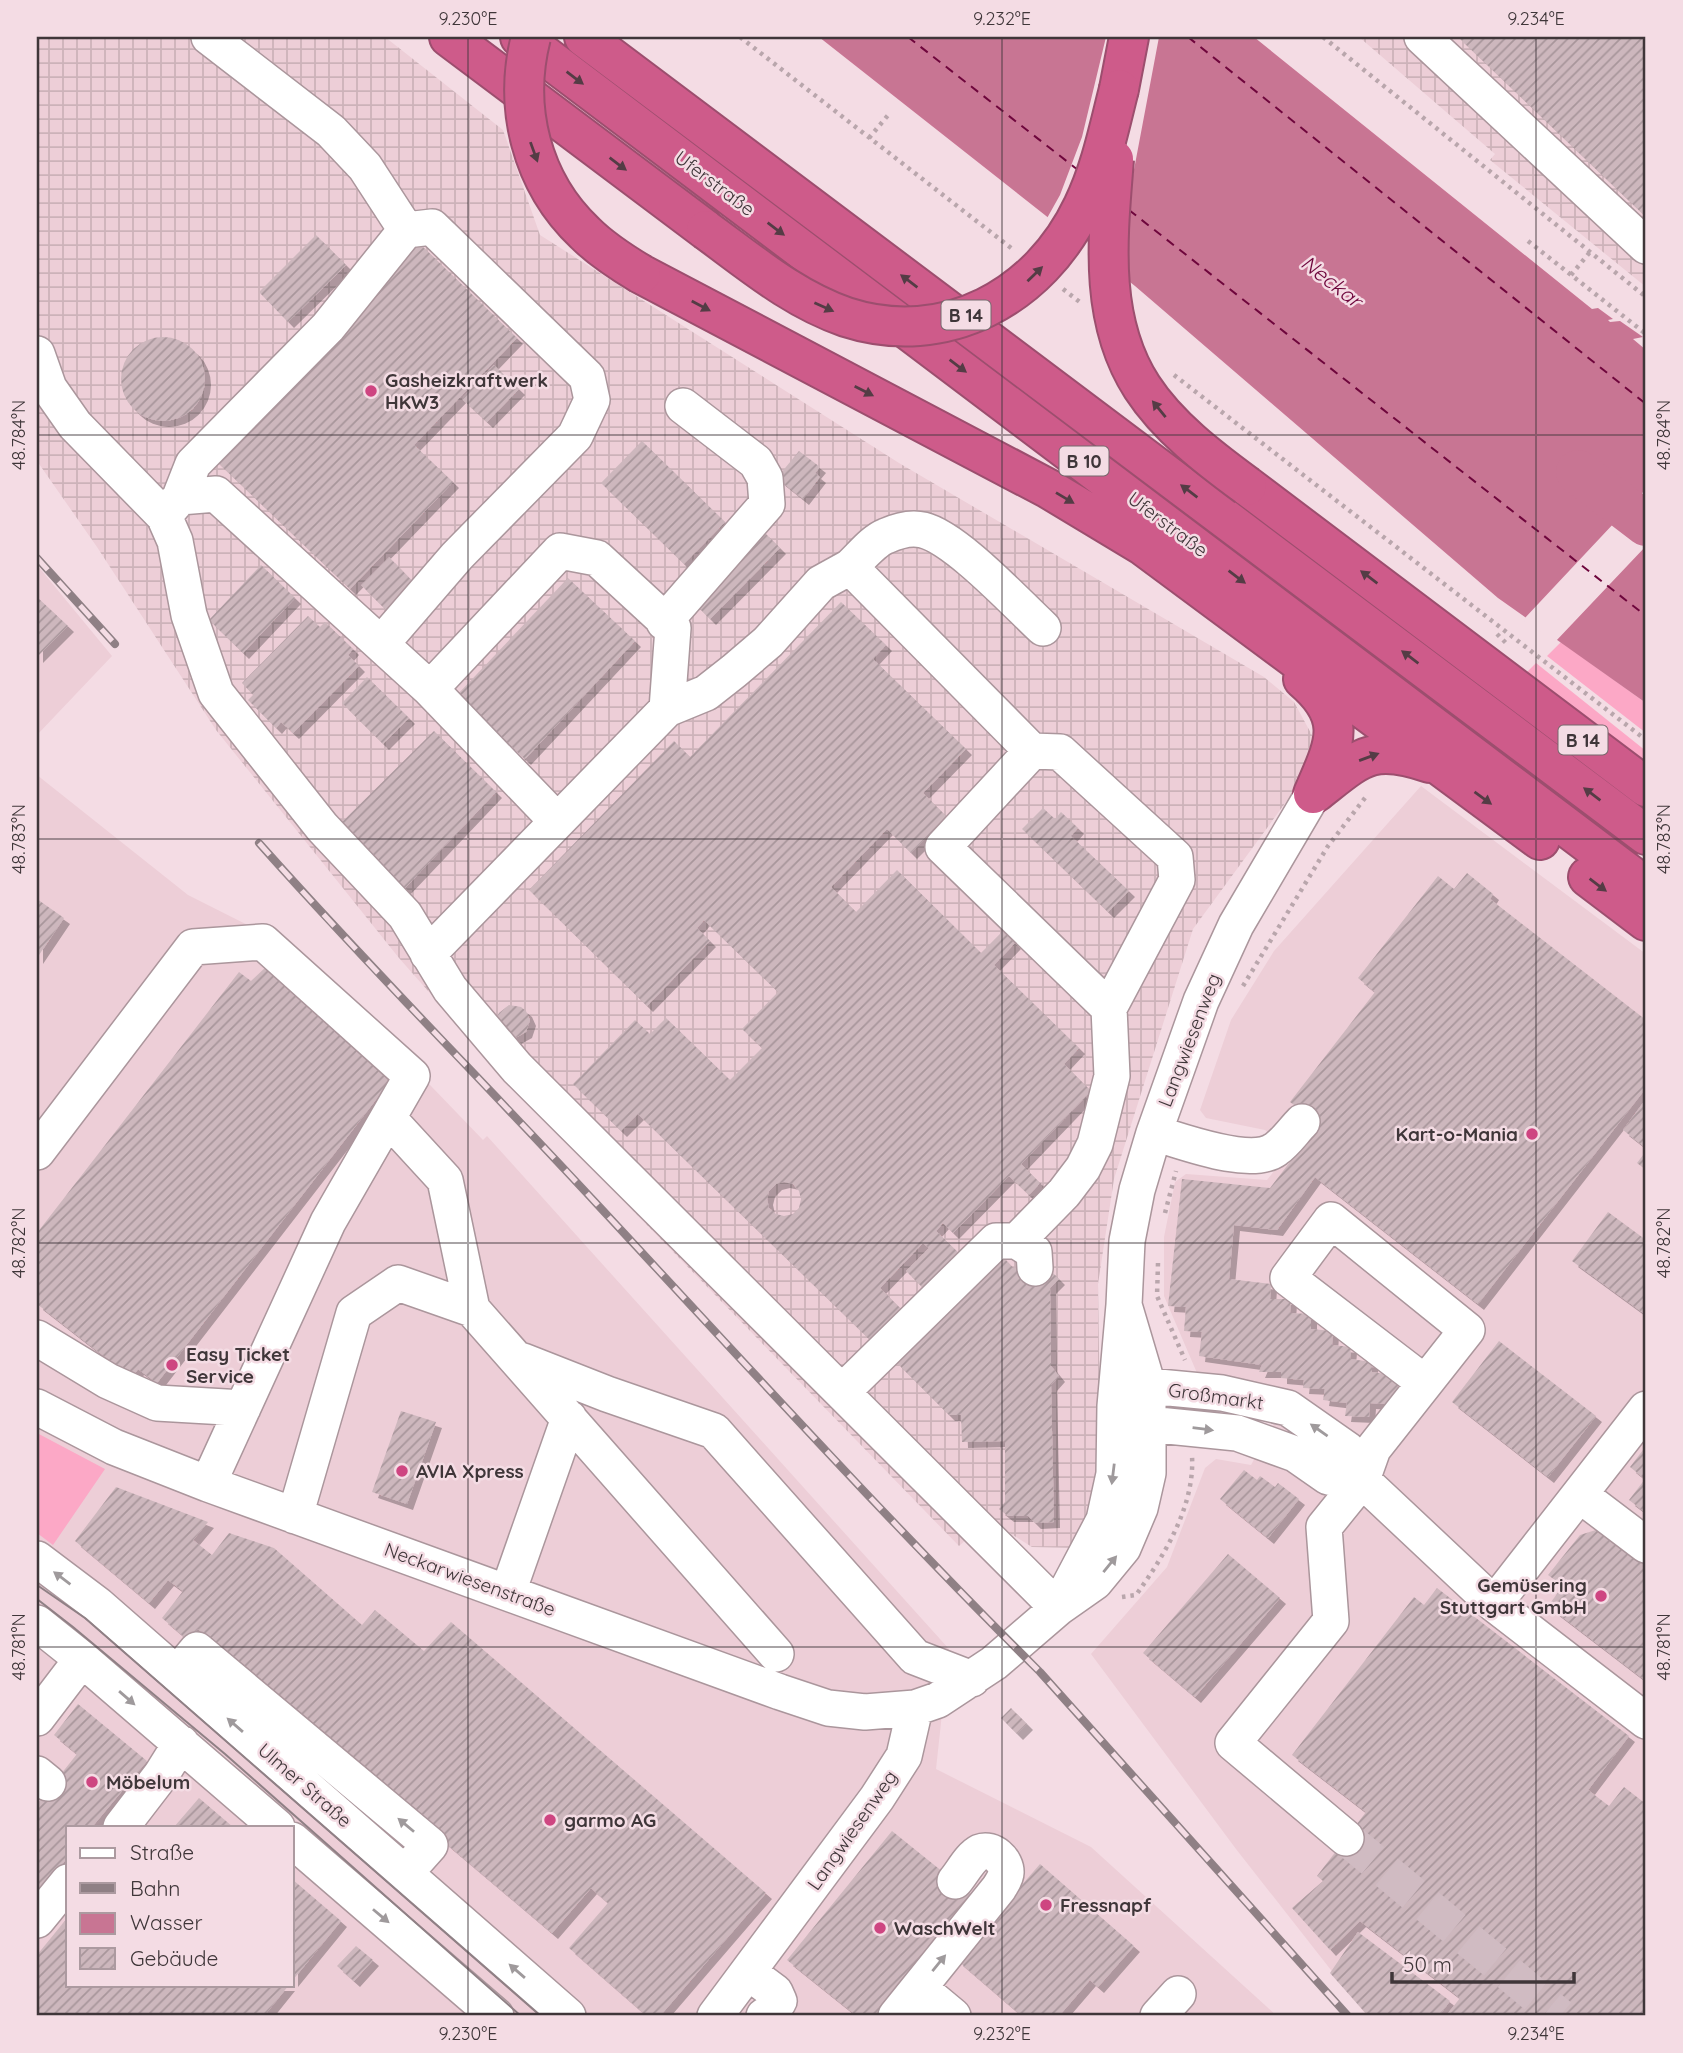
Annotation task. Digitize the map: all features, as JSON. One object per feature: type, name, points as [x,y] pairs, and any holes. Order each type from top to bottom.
[{"type":"highway","name":"B 14","points":[[449,37],[767,276],[807,300],[844,316],[866,322],[912,327],[952,321],[993,305],[1013,292],[1045,264],[1066,238],[1097,173],[1119,89],[1129,37]]},
{"type":"highway","name":"Uferstraße","points":[[520,37],[1646,887]]},
{"type":"highway","points":[[531,37],[523,80],[527,133],[548,184],[572,220],[585,234],[641,274],[1049,489],[1142,545],[1646,921]]},
{"type":"highway","name":"Uferstraße","points":[[584,37],[1646,835]]},
{"type":"highway","name":"B 14","points":[[1119,89],[1108,264],[1111,306],[1123,351],[1142,388],[1168,420],[1216,463],[1646,787]]},
{"type":"highway","points":[[1262,632],[1293,670],[1321,694],[1334,724],[1330,754],[1313,794]]},
{"type":"highway","points":[[1313,794],[1362,758],[1379,753],[1401,753],[1442,767]]},
{"type":"street","points":[[209,37],[331,131],[365,167],[406,230]]},
{"type":"street","points":[[1422,37],[1646,246]]},
{"type":"street","points":[[381,644],[457,556],[575,436],[593,400],[587,377],[432,227],[406,230],[328,327],[193,464],[172,506],[175,541],[189,615],[216,692],[321,827],[405,915],[450,989],[517,1068],[1058,1608]]},
{"type":"street","points":[[37,354],[43,386],[75,425],[172,506]]},
{"type":"street","points":[[664,622],[766,503],[765,478],[756,462],[683,406]]},
{"type":"street","points":[[172,506],[216,494],[430,688],[557,821]]},
{"type":"street","points":[[428,954],[667,709],[706,692],[734,671],[768,642],[821,583],[850,567],[883,537],[905,529],[921,529],[938,536],[958,549],[1042,628]]},
{"type":"street","points":[[430,688],[560,551],[597,558],[673,628],[667,709]]},
{"type":"street","points":[[842,1392],[996,1241],[1026,1254],[1083,1168],[1095,1144],[1112,1076],[1109,1008],[1177,880],[1175,857],[1060,752],[1032,751],[850,567]]},
{"type":"street","points":[[1032,751],[943,847],[1109,1008]]},
{"type":"street","name":"Langwiesenweg","points":[[1058,1608],[1104,1520],[1114,1474],[1115,1406],[1125,1305],[1127,1241],[1137,1190],[1154,1133],[1201,1001],[1231,936],[1313,794]]},
{"type":"street","points":[[37,1152],[193,947],[263,942],[412,1076],[328,1222],[208,1484]]},
{"type":"street","points":[[388,1118],[445,1180],[472,1309]]},
{"type":"street","points":[[1154,1133],[1228,1154],[1256,1156],[1275,1151],[1302,1122]]},
{"type":"street","points":[[1346,1838],[1233,1743],[1331,1621],[1324,1527],[1362,1480],[1373,1449],[1425,1383],[1467,1329],[1331,1220],[1288,1278],[1425,1383]]},
{"type":"street","points":[[295,1516],[354,1312],[398,1283],[472,1309],[776,1654]]},
{"type":"street","name":"Langwiesenweg","points":[[715,2016],[877,1798],[904,1756],[915,1708],[938,1700],[972,1679],[1058,1608],[1095,1582],[1123,1548],[1140,1508],[1148,1473],[1149,1387],[1125,1305]]},
{"type":"street","points":[[37,1338],[108,1381],[157,1403],[243,1408]]},
{"type":"street","points":[[515,1357],[607,1394],[714,1430],[915,1657],[972,1679]]},
{"type":"street","name":"Großmarkt","points":[[1115,1406],[1149,1387],[1222,1392],[1288,1408],[1348,1450],[1362,1480]]},
{"type":"street","name":"Großmarkt","points":[[1115,1406],[1148,1424],[1237,1433],[1295,1454],[1328,1477],[1362,1480]]},
{"type":"street","name":"Neckarwiesenstraße","points":[[37,1407],[114,1447],[295,1516],[408,1567],[508,1592],[828,1708],[865,1712],[915,1708]]},
{"type":"street","points":[[1494,1604],[1646,1409]]},
{"type":"street","points":[[508,1592],[569,1418]]},
{"type":"street","points":[[1362,1480],[1494,1604],[1646,1721]]},
{"type":"street","points":[[1580,1495],[1646,1545]]},
{"type":"street","name":"Ulmer Straße","points":[[37,1559],[98,1605],[568,2016]]},
{"type":"street","points":[[37,1623],[276,1826]]},
{"type":"street","points":[[37,1718],[82,1659]]},
{"type":"street","points":[[122,1826],[161,1775],[181,1743]]},
{"type":"street","points":[[294,1842],[496,2016]]},
{"type":"street","points":[[896,2016],[999,1888],[1006,1873],[1005,1865],[993,1852],[979,1853],[955,1881]]},
{"type":"street","points":[[37,1920],[66,1884]]},
{"type":"street","points":[[752,1967],[806,1999]]},
{"type":"street","points":[[752,1967],[775,1992],[779,2001],[773,2010],[764,2016]]},
{"type":"path","points":[[740,37],[1023,257]]},
{"type":"path","points":[[1323,37],[1646,297]]},
{"type":"path","points":[[869,138],[889,114]]},
{"type":"path","points":[[1528,241],[1646,334]]},
{"type":"path","points":[[1571,275],[1590,252]]},
{"type":"path","points":[[1056,283],[1089,309]]},
{"type":"path","points":[[1166,369],[1646,740]]},
{"type":"path","points":[[1497,634],[1506,643]]},
{"type":"path","points":[[1241,989],[1328,846],[1370,790]]},
{"type":"path","points":[[1165,1214],[1177,1168]]},
{"type":"path","points":[[1158,1261],[1157,1296],[1185,1357]]},
{"type":"shaded area","points":[[37,37],[385,37],[503,130],[540,235],[899,463],[1264,677],[1294,702],[1313,737],[1297,787],[1193,929],[1114,1179],[1098,1284],[1101,1487],[1081,1548],[1032,1547],[989,1520],[959,1546],[510,1084],[399,958],[216,730],[97,547],[37,461]]},
{"type":"shaded area","points":[[1359,37],[1646,37],[1646,287],[1490,160],[1495,154]]},
{"type":"shaded area","points":[[37,565],[112,656],[37,735]]},
{"type":"shaded area","points":[[1561,642],[1646,703],[1646,733],[1547,656]]},
{"type":"shaded area","points":[[1536,663],[1646,751],[1646,771],[1521,678]]},
{"type":"shaded area","points":[[37,775],[188,895],[279,941],[354,1006],[483,1140],[487,1136],[949,1649],[936,1769],[1091,1847],[1277,2016],[37,2016]]},
{"type":"shaded area","points":[[1421,786],[1646,954],[1646,2016],[1367,2016],[1236,1849],[1091,1654],[1167,1567],[1205,1468],[1216,1459],[1251,1465],[1290,1394],[1197,1373],[1164,1296],[1164,1237],[1175,1182],[1186,1174],[1267,1180],[1290,1151],[1265,1130],[1206,1118],[1200,1110],[1231,1020],[1274,951]]},
{"type":"shaded area","points":[[37,1433],[105,1469],[53,1545],[37,1533]]},
{"type":"water","points":[[819,37],[1254,37],[1592,309],[1598,308],[1613,319],[1608,320],[1610,322],[1620,321],[1643,337],[1633,339],[1646,350],[1646,509],[1637,500],[1623,510],[1624,515],[1646,535],[1646,703],[1498,598],[1135,286]]},
{"type":"pier","points":[[1106,37],[1159,37],[1125,233],[1126,283],[1046,220],[1060,195],[1082,137]]},
{"type":"pier","points":[[1646,489],[1646,513],[1636,504],[1627,511],[1646,531],[1646,546],[1555,642],[1523,620]]},
{"type":"building","points":[[1458,37],[1646,37],[1646,217]]},
{"type":"building","points":[[316,235],[346,265],[288,322],[259,292]]},
{"type":"building","name":"Gasheizkraftwerk HKW3","points":[[419,243],[517,338],[414,445],[453,482],[350,589],[212,457]]},
{"type":"building","points":[[163,337],[179,340],[193,349],[202,363],[205,379],[202,395],[193,409],[179,418],[163,421],[147,418],[133,409],[124,395],[121,379],[124,363],[133,349],[147,340]]},
{"type":"building","points":[[494,365],[519,389],[487,422],[462,399]]},
{"type":"building","points":[[642,441],[725,522],[684,564],[601,483]]},
{"type":"building","points":[[799,451],[820,467],[815,473],[820,477],[803,499],[777,478]]},
{"type":"building","points":[[763,531],[780,548],[710,619],[693,602]]},
{"type":"building","points":[[389,557],[418,587],[390,614],[361,585]]},
{"type":"building","points":[[261,565],[295,598],[243,653],[209,620]]},
{"type":"building","points":[[568,578],[635,641],[525,759],[457,695]]},
{"type":"building","points":[[37,597],[68,626],[37,657]]},
{"type":"building","points":[[841,602],[886,645],[873,659],[966,749],[923,793],[947,817],[911,853],[887,829],[831,887],[856,912],[897,870],[981,953],[1003,931],[1015,943],[994,965],[1079,1048],[1064,1064],[1091,1091],[1021,1164],[1040,1183],[1029,1195],[1009,1176],[953,1233],[943,1223],[936,1231],[964,1258],[929,1294],[906,1271],[929,1248],[923,1243],[880,1288],[901,1309],[870,1340],[638,1114],[621,1131],[573,1084],[635,1020],[650,1034],[666,1018],[730,1080],[762,1048],[742,1029],[778,992],[704,920],[697,928],[710,941],[647,1006],[529,890],[674,741],[690,757]],"holes":[[[776,1184],[793,1184],[799,1191],[799,1208],[793,1214],[776,1214],[769,1208],[769,1191]]]},
{"type":"building","points":[[308,616],[320,627],[325,622],[353,649],[348,655],[359,666],[293,733],[281,722],[276,728],[248,700],[253,695],[242,683]]},
{"type":"building","points":[[367,677],[409,718],[383,744],[342,703]]},
{"type":"building","points":[[434,731],[496,792],[404,889],[339,825]]},
{"type":"building","points":[[1043,808],[1055,819],[1061,812],[1078,828],[1071,836],[1129,891],[1108,912],[1022,829]]},
{"type":"building","points":[[1467,873],[1493,894],[1490,899],[1646,1020],[1646,1088],[1478,1304],[1315,1177],[1277,1230],[1234,1225],[1229,1279],[1271,1284],[1270,1299],[1291,1299],[1290,1313],[1311,1314],[1311,1329],[1333,1331],[1332,1345],[1351,1347],[1350,1359],[1372,1362],[1372,1372],[1392,1375],[1403,1383],[1387,1404],[1370,1403],[1369,1417],[1345,1416],[1347,1403],[1323,1400],[1325,1389],[1303,1388],[1304,1380],[1281,1378],[1281,1372],[1259,1372],[1262,1365],[1199,1356],[1202,1332],[1184,1331],[1186,1307],[1168,1306],[1182,1179],[1270,1188],[1319,1124],[1290,1102],[1375,992],[1358,978],[1438,876],[1454,889]]},
{"type":"building","points":[[37,899],[64,918],[37,958]]},
{"type":"building","points":[[268,965],[395,1075],[157,1383],[138,1369],[132,1378],[37,1304],[37,1233],[239,972],[251,981]]},
{"type":"building","points":[[509,1005],[521,1007],[530,1020],[526,1032],[515,1038],[509,1038],[496,1019]]},
{"type":"building","points":[[1646,1099],[1646,1148],[1623,1130]]},
{"type":"building","points":[[1646,1151],[1646,1170],[1637,1163]]},
{"type":"building","points":[[1608,1212],[1646,1240],[1646,1315],[1572,1261]]},
{"type":"building","points":[[1000,1254],[1013,1268],[1049,1269],[1059,1279],[1050,1288],[1051,1366],[1059,1376],[1051,1385],[1054,1522],[1035,1523],[1028,1516],[1008,1516],[999,1509],[1005,1502],[1005,1441],[962,1442],[961,1415],[949,1415],[895,1361]]},
{"type":"building","points":[[1499,1341],[1596,1416],[1548,1477],[1452,1402]]},
{"type":"building","points":[[401,1411],[436,1422],[407,1504],[372,1492]]},
{"type":"building","points":[[1646,1446],[1646,1513],[1629,1500],[1645,1479],[1630,1467]]},
{"type":"building","points":[[1244,1470],[1257,1480],[1260,1476],[1275,1487],[1278,1483],[1299,1499],[1268,1538],[1220,1499]]},
{"type":"building","points":[[116,1487],[208,1522],[193,1540],[212,1555],[229,1533],[274,1548],[362,1625],[375,1610],[424,1651],[451,1622],[766,1893],[660,2016],[647,2016],[569,1948],[608,1903],[591,1888],[552,1933],[338,1752],[198,1629],[188,1640],[162,1618],[183,1591],[168,1580],[149,1603],[75,1541]]},
{"type":"building","name":"Gemüsering Stuttgart GmbH","points":[[1599,1529],[1646,1560],[1646,1681],[1548,1606],[1563,1586],[1548,1575],[1580,1535]]},
{"type":"building","points":[[1228,1554],[1280,1598],[1195,1697],[1143,1653]]},
{"type":"building","points":[[1437,1588],[1629,1736],[1588,1790],[1609,1806],[1624,1787],[1646,1804],[1646,2016],[1446,2016],[1460,1998],[1360,1921],[1330,1950],[1292,1908],[1323,1881],[1317,1876],[1366,1812],[1292,1755],[1414,1597],[1424,1605]]},
{"type":"building","name":"Möbelum","points":[[78,1704],[147,1761],[93,1826],[66,1826],[66,1859],[37,1895],[37,1804],[77,1754],[54,1735]]},
{"type":"building","points":[[1011,1708],[1027,1724],[1017,1734],[1001,1718]]},
{"type":"building","points":[[199,1798],[232,1826],[175,1826]]},
{"type":"building","name":"WaschWelt","points":[[892,1831],[974,1897],[877,2016],[857,2016],[787,1960]]},
{"type":"building","name":"Fressnapf","points":[[1040,1864],[1134,1946],[1098,1987],[1090,1980],[1059,2016],[1022,2016],[957,1960]]},
{"type":"building","points":[[294,1881],[341,1921],[294,1979]]},
{"type":"building","points":[[66,1919],[66,1986],[288,1986],[264,2016],[37,2016],[37,1955]]},
{"type":"building","points":[[1358,1932],[1450,2001],[1439,2016],[1368,2016],[1330,1973]]},
{"type":"building","points":[[356,1946],[373,1960],[354,1981],[337,1966]]},
{"type":"waterway","name":"Neckar","points":[[1578,472],[1646,524]]},
{"type":"ferry route","points":[[908,37],[1078,170]]},
{"type":"ferry route","points":[[1188,37],[1646,404]]},
{"type":"ferry route","points":[[1129,210],[1646,616]]},
{"type":"tunnel","points":[[1346,1838],[1560,2016]]},
{"type":"tram line","points":[[37,1585],[85,1618],[541,2016]]},
{"type":"tram line","points":[[37,1599],[225,1754],[521,2016]]},
{"type":"railway","points":[[37,558],[115,644]]},
{"type":"railway","points":[[259,843],[871,1498],[1040,1672],[1348,2016]]},
{"type":"place","name":"Gasheizkraftwerk HKW3","points":[[371,391]]},
{"type":"place","name":"Kart-o-Mania","points":[[1532,1134]]},
{"type":"place","name":"Easy Ticket Service","points":[[172,1365]]},
{"type":"place","name":"AVIA Xpress","points":[[402,1471]]},
{"type":"place","name":"Gemüsering Stuttgart GmbH","points":[[1601,1596]]},
{"type":"place","name":"Möbelum","points":[[92,1782]]},
{"type":"place","name":"garmo AG","points":[[550,1820]]},
{"type":"place","name":"Fressnapf","points":[[1046,1905]]},
{"type":"place","name":"WaschWelt","points":[[880,1928]]}]
